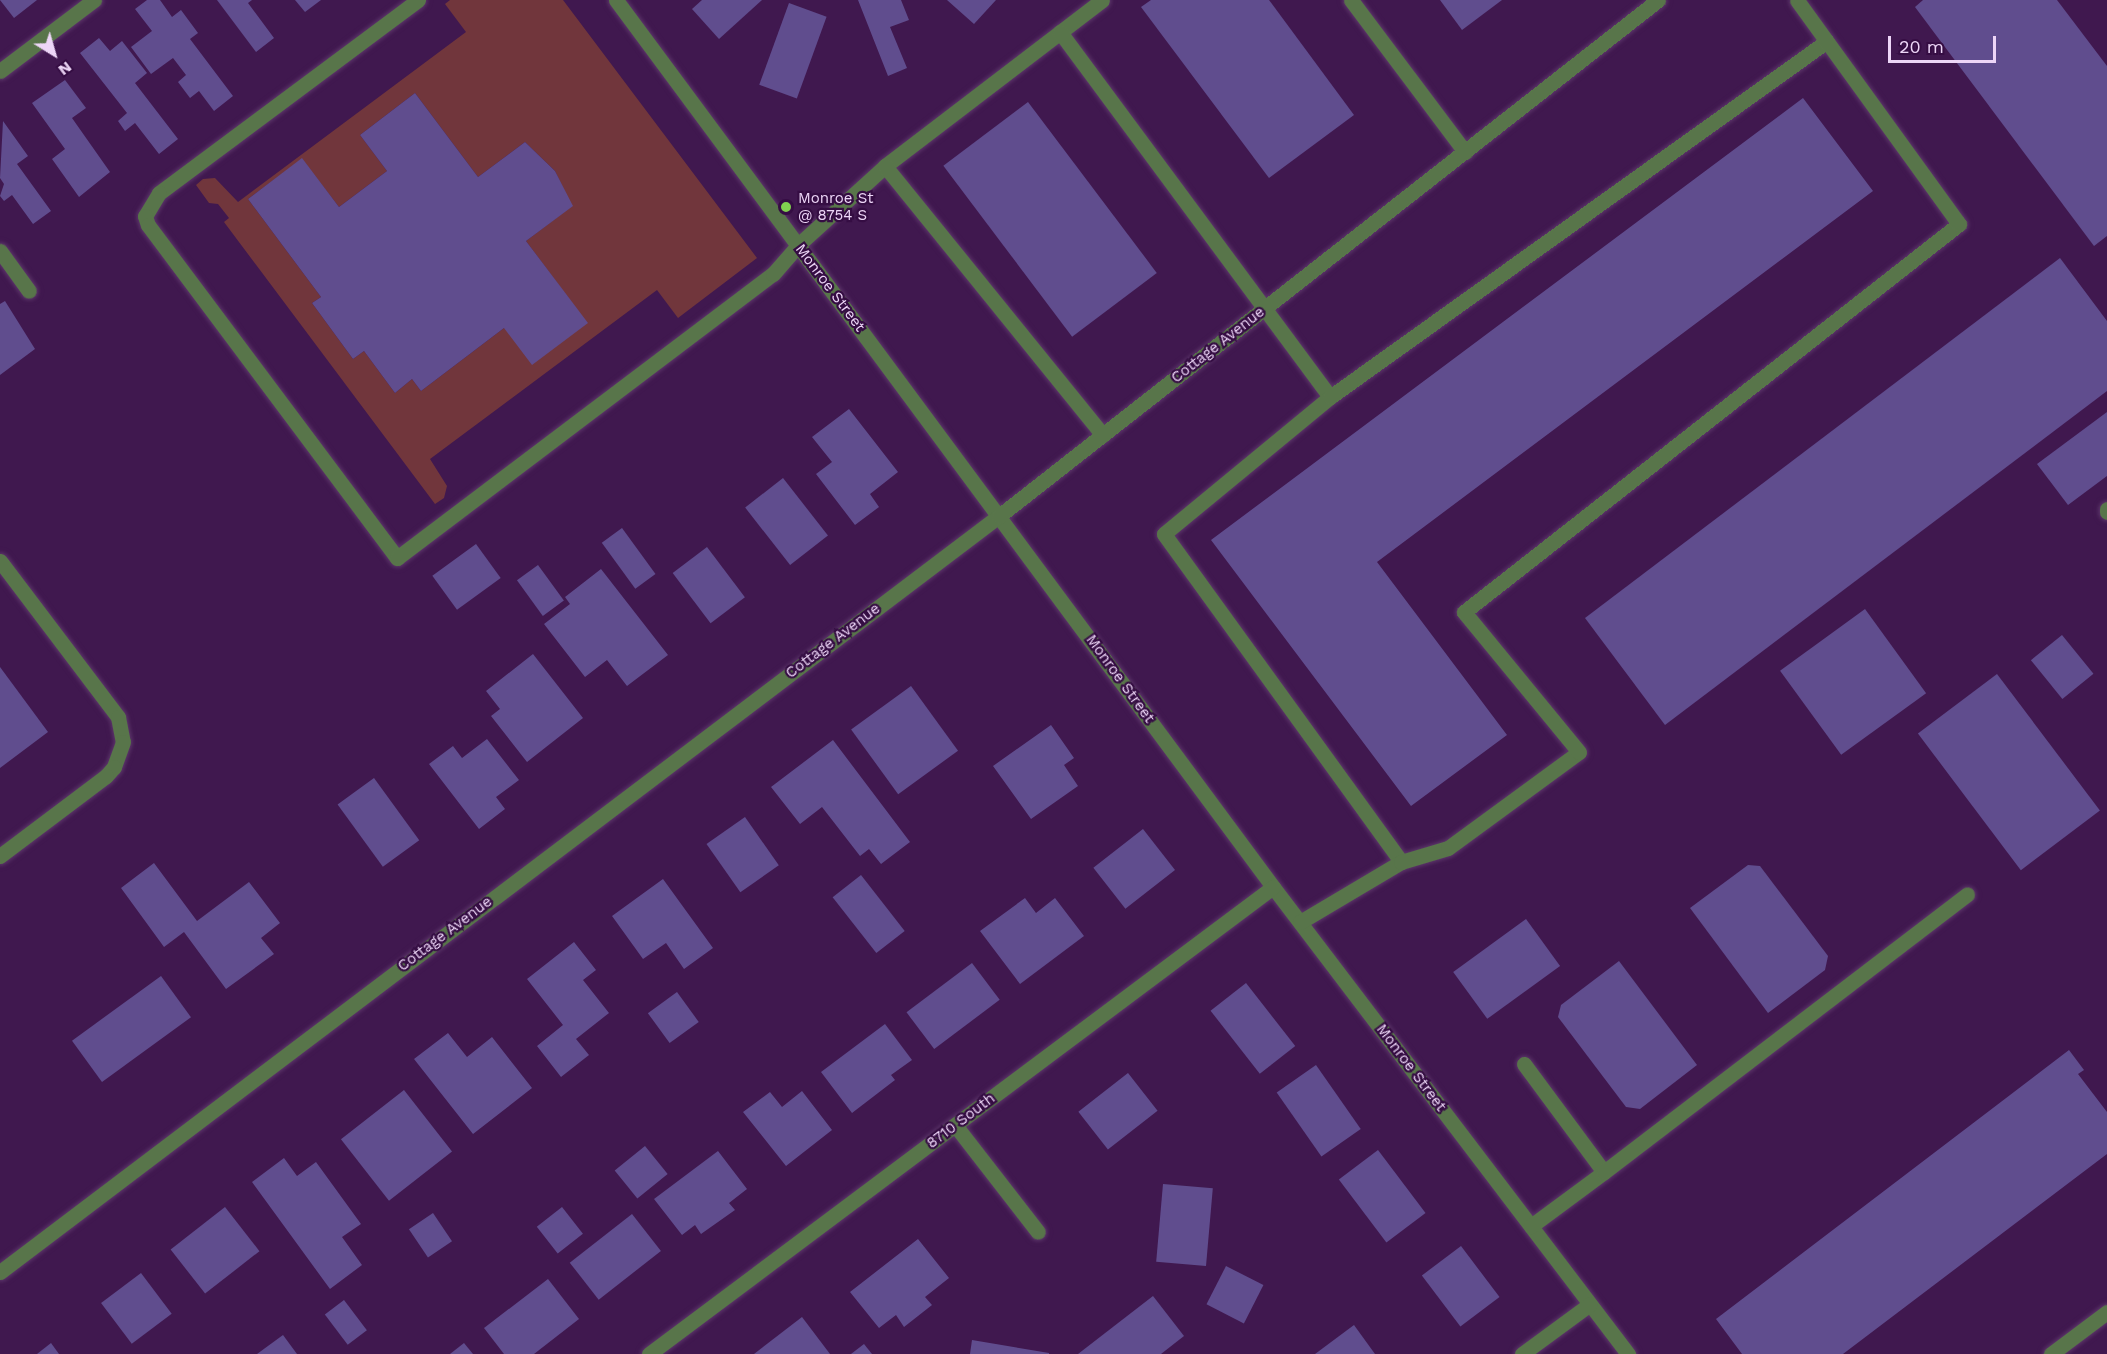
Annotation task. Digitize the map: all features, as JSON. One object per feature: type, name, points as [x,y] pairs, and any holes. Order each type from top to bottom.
[{"type":"street","points":[[0,71],[94,0]]},
{"type":"street","points":[[418,0],[159,193],[146,216],[148,225],[397,558],[773,274],[798,245],[885,166],[1102,0]]},
{"type":"street","name":"Monroe Street","points":[[616,0],[1273,887],[1628,1354]]},
{"type":"street","points":[[1351,0],[1465,152]]},
{"type":"street","name":"Cottage Avenue","points":[[0,1272],[999,516],[1658,0]]},
{"type":"street","points":[[1300,922],[1401,862],[1448,848],[1579,752],[1464,612],[1959,224],[1797,0]]},
{"type":"street","points":[[1060,32],[1330,397]]},
{"type":"street","points":[[1401,862],[1164,534],[1330,397],[1827,40]]},
{"type":"street","points":[[885,166],[1103,435]]},
{"type":"street","points":[[0,251],[29,291]]},
{"type":"street","points":[[0,561],[118,717],[123,742],[114,767],[106,776],[0,856]]},
{"type":"street","name":"8710 South","points":[[649,1354],[1273,887]]},
{"type":"street","points":[[1531,1226],[1967,894]]},
{"type":"street","points":[[1524,1064],[1604,1172]]},
{"type":"street","points":[[955,1125],[1038,1232]]},
{"type":"street","points":[[1522,1354],[1590,1304]]},
{"type":"street","points":[[2051,1354],[2107,1312]]},
{"type":"shaded area","points":[[450,0],[563,0],[757,258],[678,318],[657,290],[430,459],[447,486],[444,498],[435,504],[224,222],[229,218],[218,204],[209,203],[196,185],[203,179],[215,178],[238,202],[466,32],[445,4]],"holes":[[[415,93],[478,177],[525,142],[555,171],[572,206],[526,241],[587,323],[504,328],[421,391],[412,379],[395,393],[364,351],[353,359],[312,303],[321,297],[248,199],[302,159],[339,207],[387,171],[360,135]]]},
{"type":"building","points":[[0,0],[37,0],[14,18]]},
{"type":"building","points":[[147,0],[160,0],[172,17],[181,10],[198,33],[190,39],[233,96],[214,111],[199,91],[190,98],[178,82],[186,75],[173,58],[151,74],[131,47],[152,31],[135,9]]},
{"type":"building","points":[[217,0],[252,0],[248,3],[274,38],[256,52]]},
{"type":"building","points":[[295,0],[321,0],[305,12]]},
{"type":"building","points":[[702,0],[762,0],[719,39],[692,9]]},
{"type":"building","points":[[858,0],[901,0],[909,20],[890,27],[907,68],[888,76]]},
{"type":"building","points":[[947,0],[996,0],[974,24]]},
{"type":"building","points":[[1151,0],[1269,0],[1354,115],[1269,178],[1141,7]]},
{"type":"building","points":[[1440,0],[1502,0],[1462,30]]},
{"type":"building","points":[[1923,0],[2057,0],[2107,66],[2107,236],[2094,246],[1915,7]]},
{"type":"building","points":[[789,3],[827,17],[797,98],[759,85]]},
{"type":"building","points":[[99,38],[110,51],[122,41],[147,73],[135,83],[178,139],[159,154],[135,123],[125,131],[118,121],[127,113],[80,53]]},
{"type":"building","points":[[65,80],[86,108],[72,118],[110,172],[79,197],[52,159],[65,149],[32,103]]},
{"type":"building","points":[[415,93],[478,177],[525,142],[555,171],[573,206],[526,241],[588,323],[532,365],[504,328],[421,391],[412,379],[395,393],[364,351],[353,359],[312,303],[321,297],[248,199],[302,158],[339,207],[387,171],[360,135]]},
{"type":"building","points":[[1803,98],[1873,191],[1377,562],[1507,735],[1411,806],[1211,540]]},
{"type":"building","points":[[1028,102],[1157,273],[1072,337],[943,166]]},
{"type":"building","points":[[3,121],[28,156],[17,164],[51,211],[33,224],[12,195],[4,201],[0,196],[4,184],[0,178]]},
{"type":"building","points":[[2060,258],[2107,321],[2107,391],[1665,725],[1585,618]]},
{"type":"building","points":[[5,301],[35,349],[0,375],[0,304]]},
{"type":"building","points":[[849,409],[898,472],[870,494],[879,507],[855,525],[816,474],[832,462],[812,437]]},
{"type":"building","points":[[2107,412],[2107,476],[2068,505],[2037,464]]},
{"type":"building","points":[[783,478],[828,536],[790,565],[745,508]]},
{"type":"building","points":[[622,528],[656,574],[635,589],[602,543]]},
{"type":"building","points":[[476,544],[501,578],[457,610],[432,576]]},
{"type":"building","points":[[707,547],[745,597],[711,623],[673,573]]},
{"type":"building","points":[[538,565],[564,601],[543,616],[517,580]]},
{"type":"building","points":[[601,569],[668,655],[627,686],[607,660],[585,677],[544,624],[570,604],[565,597]]},
{"type":"building","points":[[1865,609],[1926,693],[1841,755],[1780,671]]},
{"type":"building","points":[[2062,635],[2093,674],[2062,699],[2031,660]]},
{"type":"building","points":[[533,654],[583,718],[527,762],[491,716],[500,709],[486,691]]},
{"type":"building","points":[[0,667],[48,732],[0,768]]},
{"type":"building","points":[[1997,674],[2100,811],[2021,870],[1918,734]]},
{"type":"building","points":[[911,686],[958,751],[898,794],[851,729]]},
{"type":"building","points":[[1051,725],[1074,758],[1064,765],[1078,786],[1031,819],[993,766]]},
{"type":"building","points":[[487,739],[519,780],[496,797],[505,809],[479,829],[429,764],[453,746],[462,758]]},
{"type":"building","points":[[833,740],[910,842],[881,864],[869,849],[860,856],[822,807],[800,824],[771,787]]},
{"type":"building","points":[[374,778],[419,840],[383,867],[338,804]]},
{"type":"building","points":[[745,817],[779,865],[740,892],[706,844]]},
{"type":"building","points":[[1143,829],[1175,870],[1125,909],[1093,868]]},
{"type":"building","points":[[154,863],[197,921],[249,882],[280,923],[261,938],[274,954],[226,989],[184,932],[164,947],[121,888]]},
{"type":"building","points":[[1748,865],[1760,866],[1828,956],[1825,970],[1768,1013],[1690,908]]},
{"type":"building","points":[[861,875],[905,931],[876,953],[833,897]]},
{"type":"building","points":[[663,879],[713,948],[684,969],[666,943],[643,959],[612,916]]},
{"type":"building","points":[[1025,898],[1036,913],[1055,898],[1084,936],[1020,984],[980,931]]},
{"type":"building","points":[[1526,919],[1560,966],[1487,1019],[1453,972]]},
{"type":"building","points":[[574,942],[596,970],[583,980],[609,1013],[576,1039],[589,1055],[561,1077],[537,1046],[563,1025],[527,979]]},
{"type":"building","points":[[1619,961],[1697,1065],[1640,1109],[1626,1107],[1558,1017],[1561,1005]]},
{"type":"building","points":[[972,963],[1000,1000],[934,1049],[907,1012]]},
{"type":"building","points":[[161,976],[191,1017],[102,1082],[72,1041]]},
{"type":"building","points":[[1246,983],[1295,1046],[1260,1074],[1211,1011]]},
{"type":"building","points":[[677,992],[699,1022],[670,1043],[648,1013]]},
{"type":"building","points":[[885,1024],[912,1060],[891,1075],[895,1080],[852,1113],[821,1072]]},
{"type":"building","points":[[448,1033],[467,1057],[492,1037],[532,1088],[473,1134],[414,1059]]},
{"type":"building","points":[[2069,1050],[2084,1070],[2078,1074],[2107,1112],[2107,1154],[1843,1354],[1742,1354],[1716,1319]]},
{"type":"building","points":[[1316,1065],[1361,1129],[1321,1156],[1277,1093]]},
{"type":"building","points":[[1128,1073],[1158,1111],[1108,1150],[1078,1112]]},
{"type":"building","points":[[404,1090],[452,1151],[389,1201],[341,1139]]},
{"type":"building","points":[[802,1091],[832,1130],[786,1166],[743,1112],[770,1092],[782,1107]]},
{"type":"building","points":[[645,1146],[668,1174],[637,1199],[615,1171]]},
{"type":"building","points":[[1378,1150],[1426,1213],[1386,1243],[1339,1179]]},
{"type":"building","points":[[718,1151],[747,1189],[729,1203],[735,1210],[701,1234],[695,1225],[682,1235],[654,1199]]},
{"type":"building","points":[[284,1158],[297,1176],[316,1162],[361,1224],[342,1237],[362,1265],[330,1289],[252,1182]]},
{"type":"building","points":[[1163,1184],[1213,1188],[1206,1266],[1156,1262]]},
{"type":"building","points":[[225,1207],[259,1251],[205,1294],[171,1249]]},
{"type":"building","points":[[562,1207],[583,1234],[558,1253],[537,1227]]},
{"type":"building","points":[[433,1213],[452,1241],[428,1257],[409,1229]]},
{"type":"building","points":[[632,1214],[661,1251],[599,1300],[570,1263]]},
{"type":"building","points":[[918,1239],[949,1278],[925,1297],[932,1305],[904,1327],[896,1315],[879,1328],[850,1292]]},
{"type":"building","points":[[1461,1246],[1500,1297],[1460,1327],[1422,1275]]},
{"type":"building","points":[[1226,1266],[1263,1285],[1244,1323],[1206,1304]]},
{"type":"building","points":[[141,1273],[172,1314],[132,1344],[101,1303]]},
{"type":"building","points":[[548,1279],[579,1319],[534,1354],[504,1354],[484,1328]]},
{"type":"building","points":[[1153,1296],[1184,1336],[1161,1354],[1078,1354]]},
{"type":"building","points":[[344,1300],[367,1330],[348,1345],[325,1314]]},
{"type":"building","points":[[802,1317],[830,1354],[754,1354]]},
{"type":"building","points":[[1354,1325],[1375,1354],[1315,1354]]},
{"type":"building","points":[[283,1335],[297,1354],[257,1354]]},
{"type":"building","points":[[972,1340],[1049,1353],[1049,1354],[970,1354]]},
{"type":"building","points":[[51,1343],[59,1354],[37,1354]]},
{"type":"building","points":[[464,1343],[473,1354],[450,1354]]},
{"type":"building","points":[[864,1344],[872,1354],[851,1354]]},
{"type":"place","name":"Monroe St @ 8754 S","points":[[786,207]]}]
